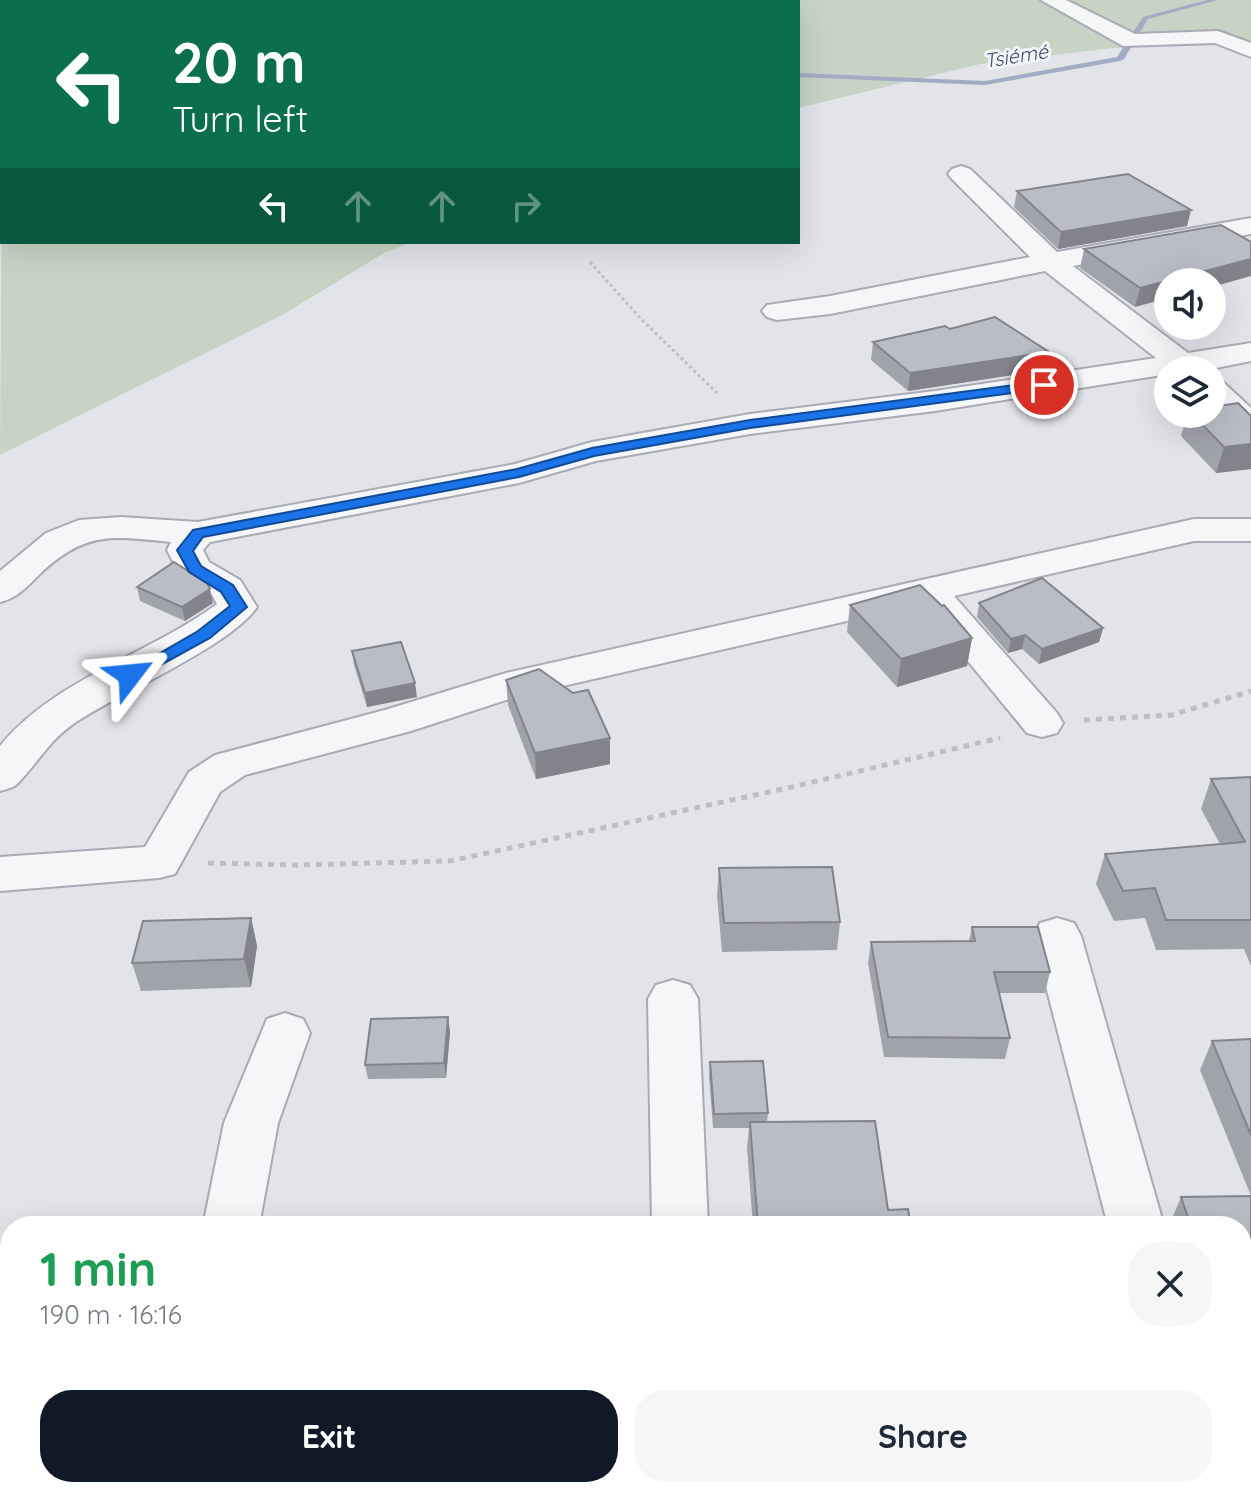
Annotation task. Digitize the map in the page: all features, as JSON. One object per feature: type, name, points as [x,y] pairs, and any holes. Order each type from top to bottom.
[{"type":"street","points":[[1051,0],[1131,41],[1218,37],[1251,51]]},
{"type":"street","points":[[961,174],[1052,263],[1173,356]]},
{"type":"street","points":[[777,311],[830,305],[1251,226]]},
{"type":"street","points":[[1226,357],[1251,352]]},
{"type":"street","points":[[0,591],[62,539],[79,531],[198,533],[519,473],[592,452],[750,424],[1154,370]]},
{"type":"street","points":[[1226,402],[1251,425]]},
{"type":"street","points":[[0,874],[159,862],[204,782],[230,765],[396,721],[506,686],[1194,530],[1251,530]]},
{"type":"street","points":[[0,776],[19,750],[57,715],[204,635],[238,607],[227,588],[194,569],[185,550],[198,533]]},
{"type":"street","points":[[929,590],[1042,723]]},
{"type":"street","points":[[1057,936],[1133,1216]]},
{"type":"street","points":[[673,999],[680,1216]]},
{"type":"street","points":[[233,1216],[251,1123],[285,1033]]},
{"type":"path","points":[[590,262],[640,318],[750,424]]},
{"type":"path","points":[[159,862],[297,865],[450,861],[983,744],[1042,723],[1172,715],[1251,691]]},
{"type":"green space","points":[[800,0],[1251,0],[1251,40],[1112,48],[980,64],[800,108]]},
{"type":"green space","points":[[1,244],[407,244],[384,253],[284,314],[0,455]]},
{"type":"building","points":[[1128,174],[1191,210],[1061,232],[1017,191]]},
{"type":"building","points":[[1221,225],[1251,242],[1251,259],[1217,268],[1154,268],[1154,284],[1140,288],[1084,249]]},
{"type":"building","points":[[995,317],[1049,352],[910,373],[873,342],[945,326],[950,329]]},
{"type":"building","points":[[1238,403],[1251,416],[1251,444],[1224,447],[1206,428],[1226,428],[1226,405]]},
{"type":"building","points":[[174,562],[207,583],[210,589],[182,607],[137,587]]},
{"type":"building","points":[[1042,578],[1103,628],[1042,649],[1025,635],[1011,639],[979,603]]},
{"type":"building","points":[[920,585],[944,605],[972,638],[901,659],[850,605]]},
{"type":"building","points":[[401,642],[415,683],[365,693],[352,651]]},
{"type":"building","points":[[539,669],[573,693],[588,690],[610,738],[535,753],[506,680]]},
{"type":"building","points":[[1251,777],[1251,920],[1166,920],[1155,888],[1123,891],[1105,854],[1245,842],[1211,779]]},
{"type":"building","points":[[832,867],[840,922],[724,923],[719,868]]},
{"type":"building","points":[[251,918],[244,959],[132,963],[143,921]]},
{"type":"building","points":[[972,927],[1038,927],[1050,972],[994,972],[1010,1038],[888,1037],[871,942],[975,941]]},
{"type":"building","points":[[448,1017],[444,1063],[365,1065],[371,1019]]},
{"type":"building","points":[[1251,1039],[1251,1135],[1212,1041]]},
{"type":"building","points":[[763,1061],[768,1113],[714,1114],[710,1062]]},
{"type":"building","points":[[875,1121],[888,1210],[908,1209],[909,1216],[757,1216],[750,1122]]},
{"type":"building","points":[[1251,1196],[1251,1216],[1188,1216],[1181,1197]]},
{"type":"waterway","name":"Tsiémé","points":[[800,75],[985,83],[1120,59],[1145,18],[1215,0]]},
{"type":"route","points":[[130,675],[204,635],[238,607],[227,588],[194,569],[185,550],[198,533],[519,473],[592,452],[750,424],[1044,385]]}]
